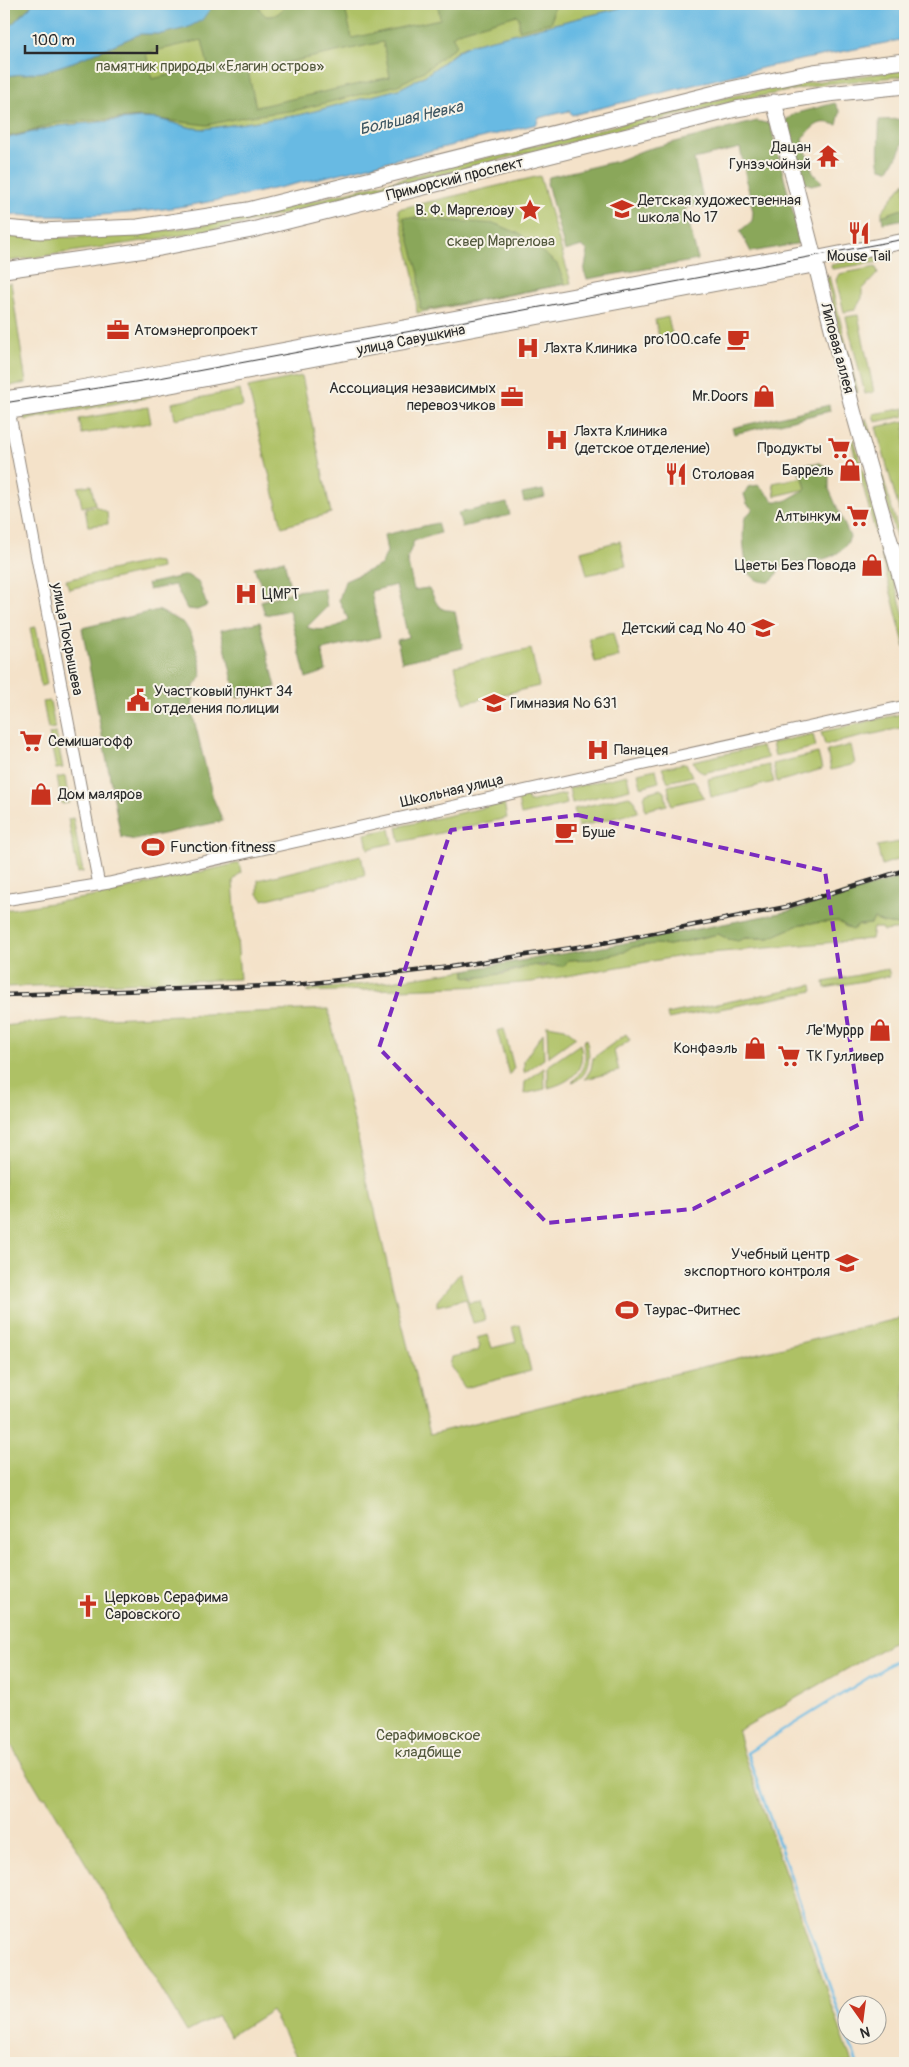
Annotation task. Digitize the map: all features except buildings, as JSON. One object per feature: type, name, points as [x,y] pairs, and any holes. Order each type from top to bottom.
[{"type":"main road","name":"Приморский проспект","points":[[4,228],[40,231],[138,228],[248,210],[731,89],[813,72],[905,61]]},
{"type":"main road","name":"Приморский проспект","points":[[4,270],[143,250],[252,230],[736,108],[905,86]]},
{"type":"main road","name":"Липовая аллея","points":[[774,102],[854,414],[905,594]]},
{"type":"main road","name":"улица Савушкина","points":[[6,405],[155,388],[808,266],[814,259],[905,241]]},
{"type":"street","name":"улица Покрышева","points":[[6,405],[100,885]]},
{"type":"street","name":"Школьная улица","points":[[4,900],[100,885],[905,706]]},
{"type":"highlighted area","points":[[578,815],[825,871],[862,1123],[693,1209],[547,1223],[379,1048],[451,830]]},
{"type":"green space","name":"памятник природы «Елагин остров»","points":[[4,4],[637,4],[472,44],[460,49],[426,75],[399,89],[300,115],[204,129],[192,128],[158,119],[141,118],[58,126],[4,139]]},
{"type":"green space","points":[[17,4],[33,4],[4,32],[4,9]]},
{"type":"green space","points":[[214,4],[259,4],[260,10],[266,16],[270,16],[277,14],[289,4],[344,4],[352,38],[440,19],[438,4],[557,4],[553,9],[552,22],[519,30],[519,18],[517,15],[458,32],[452,36],[457,45],[424,71],[398,85],[297,110],[243,117],[207,125],[140,117],[57,123],[4,137],[4,76],[42,72],[73,62],[140,34],[162,34],[211,9]],"holes":[[[202,40],[208,66],[152,79],[146,53]],[[383,42],[390,77],[256,107],[248,71]]]},
{"type":"green space","points":[[905,70],[905,76],[825,84],[735,101],[251,222],[190,234],[4,262],[4,236],[96,236],[218,223],[249,217],[733,96],[783,86]]},
{"type":"green space","points":[[835,103],[840,112],[837,125],[831,123],[818,124],[802,138],[813,173],[822,182],[817,185],[808,184],[800,180],[786,120],[794,114]]},
{"type":"green space","points":[[905,111],[903,142],[888,170],[881,168],[878,153],[879,120],[902,119]]},
{"type":"green space","points":[[757,121],[770,124],[801,243],[751,252],[740,231],[752,221],[753,212],[740,148],[694,159],[704,203],[685,208],[698,260],[587,279],[584,272],[588,251],[582,246],[565,251],[547,183],[549,177],[617,161],[644,150]]},
{"type":"green space","name":"сквер Маргелова","points":[[540,176],[571,283],[417,313],[414,275],[398,209]]},
{"type":"green space","points":[[905,182],[905,208],[882,216],[882,211]]},
{"type":"green space","points":[[905,208],[905,219],[883,223],[882,216]]},
{"type":"green space","name":"сквер Маргелова","points":[[403,217],[496,224],[520,234],[557,264],[565,284],[424,310],[420,308],[419,274]]},
{"type":"green space","points":[[879,256],[880,262],[832,269],[831,265]]},
{"type":"green space","points":[[876,267],[878,273],[862,290],[862,298],[855,310],[844,312],[836,280],[839,274]]},
{"type":"green space","points":[[829,276],[858,392],[855,393],[826,277]]},
{"type":"green space","points":[[11,283],[26,383],[4,387],[4,284]]},
{"type":"green space","points":[[858,315],[874,392],[865,394],[846,317]]},
{"type":"green space","points":[[668,317],[672,334],[659,337],[655,320]]},
{"type":"green space","points":[[302,376],[331,513],[282,527],[248,387]]},
{"type":"green space","points":[[240,390],[243,406],[175,419],[172,403]]},
{"type":"green space","points":[[149,392],[151,397],[25,420],[24,415]]},
{"type":"green space","points":[[829,405],[830,411],[734,434],[732,428]]},
{"type":"green space","points":[[148,407],[151,423],[82,434],[79,419]]},
{"type":"green space","points":[[905,408],[905,416],[875,422],[873,414]]},
{"type":"green space","points":[[866,418],[905,554],[905,567],[864,424]]},
{"type":"green space","points":[[905,421],[905,531],[876,427]]},
{"type":"green space","points":[[854,439],[880,533],[876,535],[851,440]]},
{"type":"green space","points":[[820,463],[826,467],[829,476],[829,489],[850,537],[838,553],[830,557],[780,567],[775,577],[769,582],[757,580],[749,571],[745,556],[744,523],[745,518],[753,509],[747,504],[744,494],[748,487],[759,485],[774,501],[785,501],[806,489],[803,477],[799,474],[803,464]]},
{"type":"green space","points":[[803,477],[806,489],[775,496],[773,483]]},
{"type":"green space","points":[[91,485],[95,504],[82,507],[78,487]]},
{"type":"green space","points":[[543,490],[545,497],[524,502],[522,494]]},
{"type":"green space","points":[[507,503],[510,515],[462,527],[458,513]]},
{"type":"green space","points":[[95,506],[107,512],[108,524],[88,526],[85,508]]},
{"type":"green space","points":[[437,523],[440,533],[414,541],[407,559],[414,590],[428,588],[440,607],[444,610],[455,612],[463,648],[402,662],[397,640],[408,637],[396,585],[371,591],[380,637],[322,650],[326,671],[306,678],[289,610],[265,615],[261,601],[295,591],[324,588],[327,607],[307,627],[317,630],[340,625],[348,619],[339,600],[345,581],[381,565],[387,552],[384,535]]},
{"type":"green space","points":[[620,541],[626,566],[587,575],[581,551]]},
{"type":"green space","points":[[880,550],[886,553],[905,619],[905,648]]},
{"type":"green space","points":[[284,560],[290,587],[264,593],[254,567]]},
{"type":"green space","points":[[151,561],[160,562],[161,568],[69,589],[66,580]]},
{"type":"green space","points":[[187,575],[199,583],[207,606],[197,610],[187,609],[175,585],[149,590],[147,584]]},
{"type":"green space","points":[[158,610],[184,623],[192,636],[200,661],[201,677],[194,686],[192,711],[213,798],[223,821],[135,840],[121,837],[82,628]]},
{"type":"green space","points":[[260,622],[276,687],[237,698],[221,630]]},
{"type":"green space","points":[[36,627],[47,684],[41,686],[30,628]]},
{"type":"green space","points":[[613,633],[619,657],[595,662],[589,638]]},
{"type":"green space","points":[[531,649],[539,686],[464,703],[455,666]]},
{"type":"green space","points":[[50,701],[55,728],[48,729],[43,702]]},
{"type":"green space","points":[[905,713],[905,727],[825,745],[821,732]]},
{"type":"green space","points":[[56,733],[63,768],[56,769],[49,734]]},
{"type":"green space","points":[[813,734],[816,747],[775,756],[772,743]]},
{"type":"green space","points":[[851,745],[855,764],[831,770],[827,751]]},
{"type":"green space","points":[[761,746],[768,758],[703,773],[696,767],[693,761]]},
{"type":"green space","points":[[818,753],[822,769],[777,782],[773,764]]},
{"type":"green space","points":[[686,763],[692,776],[668,782],[662,768]]},
{"type":"green space","points":[[769,765],[774,782],[711,797],[708,779]]},
{"type":"green space","points":[[656,769],[659,782],[641,787],[638,773]]},
{"type":"green space","points":[[627,775],[630,789],[572,803],[569,788]]},
{"type":"green space","points":[[65,776],[69,803],[62,804],[57,778]]},
{"type":"green space","points":[[694,780],[704,797],[671,805],[668,786]]},
{"type":"green space","points":[[660,789],[665,792],[667,805],[645,810],[644,798],[646,793]]},
{"type":"green space","points":[[565,794],[567,804],[521,815],[518,799],[527,796],[529,802]]},
{"type":"green space","points":[[629,796],[635,800],[638,812],[578,827],[574,809]]},
{"type":"green space","points":[[504,803],[507,818],[400,842],[397,827]]},
{"type":"green space","points":[[73,818],[83,872],[78,873],[68,819]]},
{"type":"green space","points":[[390,829],[393,843],[368,849],[365,834]]},
{"type":"green space","points":[[905,841],[905,857],[882,865],[877,846]]},
{"type":"green space","points":[[361,855],[365,875],[263,900],[258,894],[258,880]]},
{"type":"green space","points":[[239,863],[241,872],[233,881],[240,979],[4,987],[4,910],[91,897]]},
{"type":"green space","points":[[905,876],[905,926],[883,923],[874,919],[871,924],[859,925],[852,930],[838,921],[801,924],[769,938],[745,938],[738,941],[718,934],[669,945],[655,944],[633,947],[624,952],[591,959],[568,960],[564,966],[536,965],[489,976],[465,976],[465,970],[609,946],[785,912]]},
{"type":"green space","points":[[874,919],[884,923],[905,926],[905,929],[883,931],[882,928],[873,928],[871,939],[687,955],[532,982],[488,986],[307,992],[307,990],[385,982],[465,970],[465,976],[476,979],[484,975],[504,974],[534,965],[542,967],[568,960],[591,959],[624,952],[633,947],[655,944],[669,945],[719,934],[728,939],[769,938],[801,924],[838,921],[846,927],[871,924]]},
{"type":"green space","points":[[888,969],[890,976],[825,988],[824,982]]},
{"type":"green space","points":[[812,985],[813,991],[668,1019],[667,1014]]},
{"type":"green space","name":"Серафимовское кладбище","points":[[328,1009],[390,1276],[430,1434],[905,1317],[905,1636],[738,1731],[743,1752],[836,2017],[836,2044],[845,2044],[852,2063],[300,2063],[271,2010],[230,2036],[217,2016],[187,2032],[46,1797],[42,1797],[4,1733],[4,1026],[58,1020]]},
{"type":"green space","points":[[547,1025],[565,1028],[576,1037],[548,1057]]},
{"type":"green space","points":[[504,1029],[514,1068],[509,1075],[497,1031]]},
{"type":"green space","points":[[543,1033],[544,1059],[524,1073],[524,1060]]},
{"type":"green space","points":[[626,1034],[630,1040],[614,1051],[619,1071],[585,1079],[591,1069],[593,1058]]},
{"type":"green space","points":[[586,1039],[589,1051],[588,1064],[583,1075],[572,1082],[584,1064],[583,1042]]},
{"type":"green space","points":[[580,1044],[581,1061],[575,1074],[564,1082],[548,1088],[548,1066]]},
{"type":"green space","points":[[544,1068],[545,1089],[524,1094],[525,1082]]},
{"type":"green space","points":[[460,1273],[469,1303],[480,1301],[485,1320],[473,1323],[466,1299],[437,1306],[437,1301]]},
{"type":"green space","points":[[520,1325],[531,1371],[465,1388],[450,1366],[452,1357],[478,1351],[480,1346],[476,1338],[488,1335],[492,1348],[516,1342],[512,1327]]},
{"type":"water","points":[[33,4],[214,4],[202,20],[187,28],[162,34],[140,34],[73,62],[42,72],[4,76],[4,32]]},
{"type":"water","name":"Большая Невка","points":[[637,4],[905,4],[905,39],[766,67],[572,115],[569,111],[538,118],[537,124],[260,192],[176,207],[91,216],[4,214],[4,139],[58,126],[141,118],[158,119],[192,128],[204,129],[300,115],[399,89],[426,75],[461,49],[472,44]]},
{"type":"waterway","points":[[857,2063],[747,1753],[905,1655]]},
{"type":"tram line","points":[[4,403],[154,379],[905,239]]},
{"type":"railway","points":[[4,995],[296,985],[450,967],[603,943],[786,907],[905,870]]},
{"type":"place","name":"Дацан Гунзэчойнэй","points":[[828,156]]},
{"type":"place","name":"Детская художественная школа № 17","points":[[622,209]]},
{"type":"place","name":"В. Ф. Маргелову","points":[[530,210]]},
{"type":"place","name":"Mouse Tail","points":[[859,233]]},
{"type":"place","name":"Атомэнергопроект","points":[[118,330]]},
{"type":"place","name":"pro100.cafe","points":[[738,339]]},
{"type":"place","name":"Лахта Клиника","points":[[528,348]]},
{"type":"place","name":"Mr.Doors","points":[[764,396]]},
{"type":"place","name":"Ассоциация независимых перевозчиков","points":[[512,397]]},
{"type":"place","name":"Лахта Клиника (детское отделение)","points":[[557,440]]},
{"type":"place","name":"Продукты","points":[[839,448]]},
{"type":"place","name":"Баррель","points":[[850,470]]},
{"type":"place","name":"Столовая","points":[[676,474]]},
{"type":"place","name":"Алтынкум","points":[[858,516]]},
{"type":"place","name":"Цветы Без Повода","points":[[872,565]]},
{"type":"place","name":"ЦМРТ","points":[[246,594]]},
{"type":"place","name":"Детский сад № 40","points":[[763,628]]},
{"type":"place","name":"Участковый пункт 34 отделения полиции","points":[[138,700]]},
{"type":"place","name":"Гимназия № 631","points":[[494,703]]},
{"type":"place","name":"Семишагофф","points":[[31,741]]},
{"type":"place","name":"Панацея","points":[[598,750]]},
{"type":"place","name":"Дом маляров","points":[[41,794]]},
{"type":"place","name":"Буше","points":[[566,832]]},
{"type":"place","name":"Function fitness","points":[[153,847]]},
{"type":"place","name":"Ле'Муррр","points":[[880,1030]]},
{"type":"place","name":"Конфаэль","points":[[755,1048]]},
{"type":"place","name":"ТК Гулливер","points":[[789,1056]]},
{"type":"place","name":"Учебный центр экспортного контроля","points":[[847,1263]]},
{"type":"place","name":"Таурас-Фитнес","points":[[627,1310]]},
{"type":"place","name":"Церковь Серафима Саровского","points":[[88,1606]]}]
